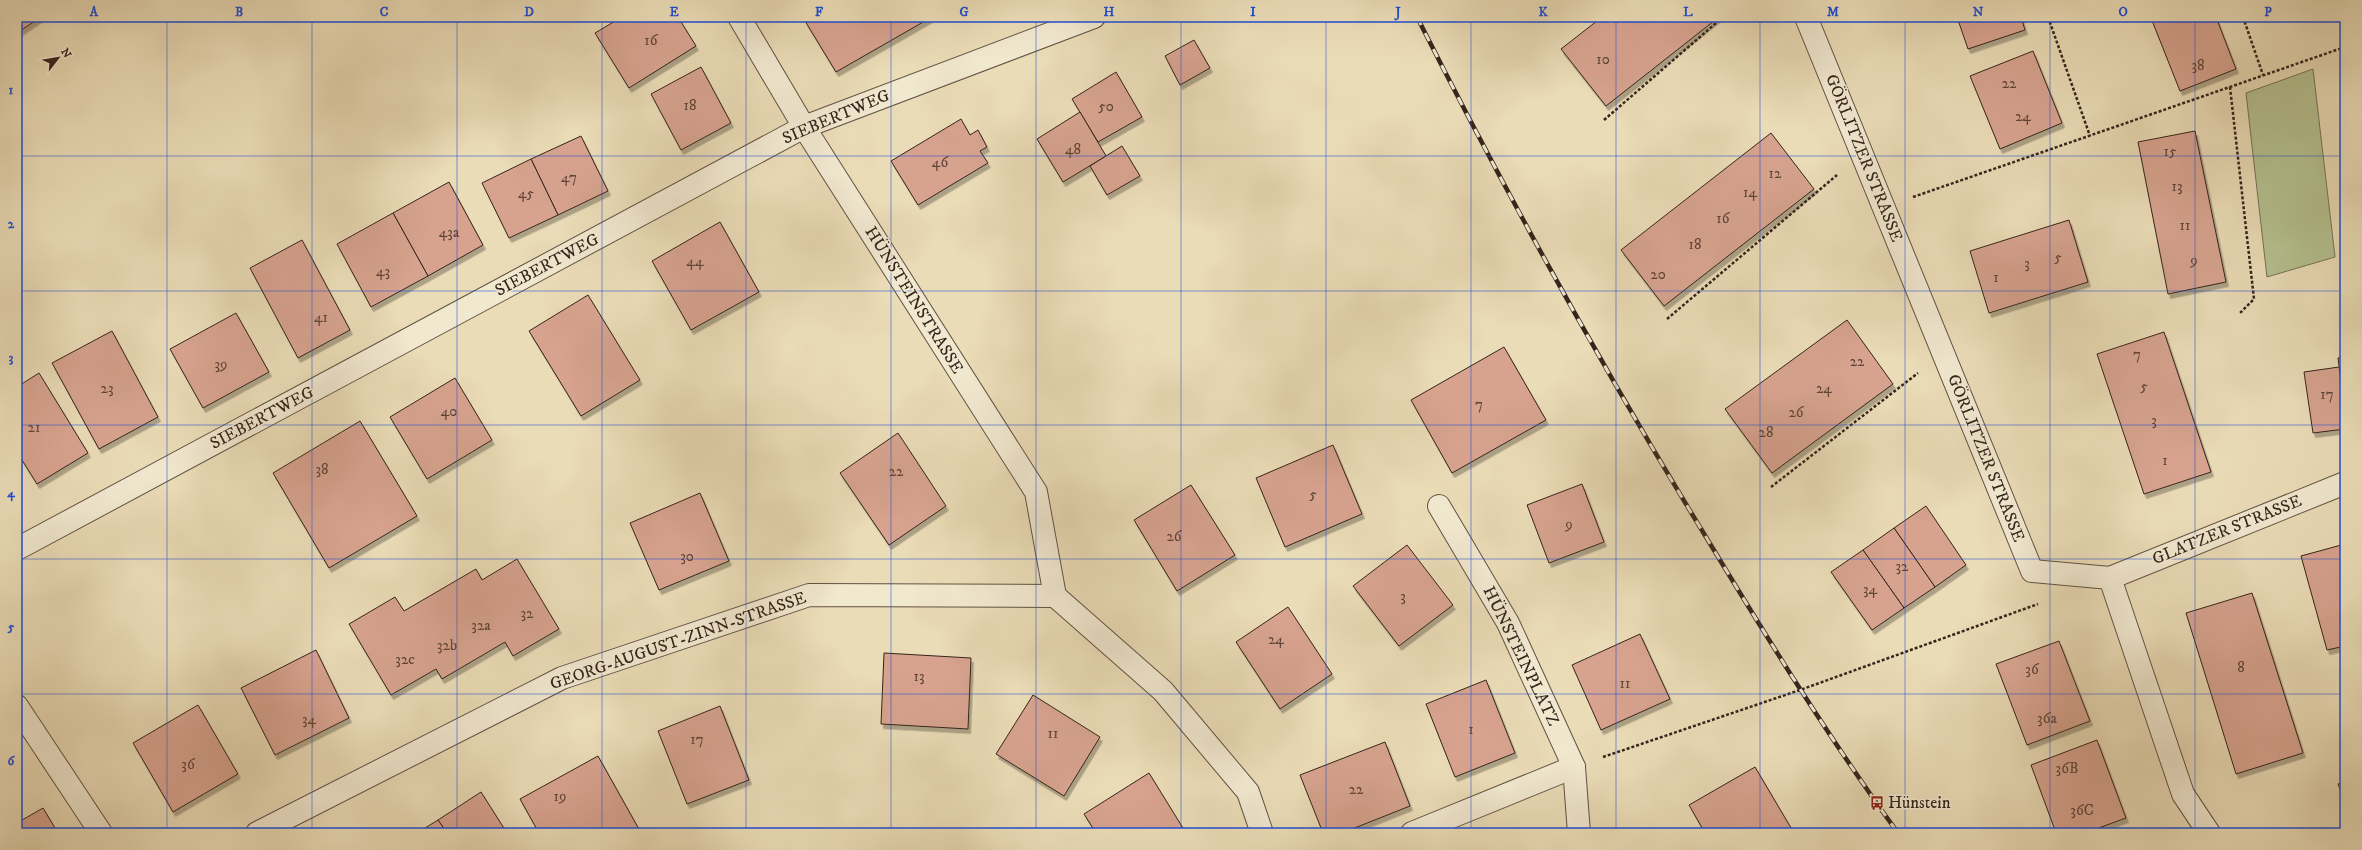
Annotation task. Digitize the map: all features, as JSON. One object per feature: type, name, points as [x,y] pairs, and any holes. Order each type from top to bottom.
[{"type":"street","name":"HÜNSTEINSTRASSE","points":[[739,17],[804,127],[1036,492],[1055,596]]},
{"type":"street","name":"SIEBERTWEG","points":[[17,549],[804,127],[1094,17]]},
{"type":"street","name":"GÖRLITZER STRASSE","points":[[1806,17],[2032,571],[2110,578]]},
{"type":"street","name":"GLATZER STRASSE","points":[[2110,578],[2345,483]]},
{"type":"street","name":"HÜNSTEINPLATZ","points":[[1439,506],[1508,623],[1574,767],[1579,833]]},
{"type":"street","points":[[2110,578],[2183,794],[2209,833]]},
{"type":"street","name":"GEORG-AUGUST-ZINN-STRASSE","points":[[257,833],[562,678],[808,595],[1055,596]]},
{"type":"street","points":[[1055,596],[1163,691],[1248,792],[1262,833]]},
{"type":"street","points":[[17,706],[101,833]]},
{"type":"street","points":[[1412,833],[1574,767]]},
{"type":"path","points":[[1604,120],[1723,17]]},
{"type":"path","points":[[2048,17],[2090,136]]},
{"type":"path","points":[[2243,17],[2263,75]]},
{"type":"path","points":[[1884,207],[2345,47]]},
{"type":"path","points":[[2230,87],[2254,299],[2240,313]]},
{"type":"path","points":[[1667,319],[1862,154]]},
{"type":"path","points":[[1771,487],[1944,354]]},
{"type":"path","points":[[1574,767],[1800,690],[2044,602]]},
{"type":"green space","points":[[2313,69],[2335,257],[2267,277],[2246,93]]},
{"type":"building","points":[[17,17],[41,17],[17,33]]},
{"type":"building","points":[[622,17],[678,17],[696,46],[629,88],[595,33]]},
{"type":"building","points":[[811,17],[932,17],[836,72],[805,21]]},
{"type":"building","points":[[1602,17],[1719,17],[1606,106],[1561,49]]},
{"type":"building","points":[[1957,17],[2021,17],[2025,30],[1968,49]]},
{"type":"building","points":[[2216,17],[2236,69],[2180,91],[2151,18]]},
{"type":"building","points":[[1194,40],[1210,68],[1180,85],[1165,56]]},
{"type":"building","points":[[2033,51],[2062,123],[2000,149],[1970,76]]},
{"type":"building","points":[[701,67],[731,123],[681,150],[651,94]]},
{"type":"building","points":[[1116,72],[1142,117],[1098,142],[1072,99]]},
{"type":"building","points":[[1080,112],[1106,156],[1063,182],[1037,139]]},
{"type":"building","points":[[961,119],[970,135],[978,130],[987,147],[980,151],[988,163],[918,205],[891,161]]},
{"type":"building","points":[[2195,131],[2226,282],[2168,294],[2138,142]]},
{"type":"building","points":[[1771,133],[1814,189],[1664,306],[1621,250]]},
{"type":"building","points":[[581,136],[608,191],[558,215],[531,159]]},
{"type":"building","points":[[1122,146],[1140,176],[1107,195],[1090,166]]},
{"type":"building","points":[[531,159],[558,215],[509,238],[482,183]]},
{"type":"building","points":[[449,182],[483,245],[428,276],[393,213]]},
{"type":"building","points":[[393,213],[428,276],[371,307],[337,244]]},
{"type":"building","points":[[2069,220],[2088,282],[1989,313],[1970,251]]},
{"type":"building","points":[[720,222],[759,292],[691,330],[652,261]]},
{"type":"building","points":[[302,240],[350,330],[298,358],[250,268]]},
{"type":"building","points":[[588,295],[640,380],[581,416],[529,331]]},
{"type":"building","points":[[236,313],[269,372],[203,408],[170,349]]},
{"type":"building","points":[[1847,320],[1893,384],[1772,473],[1725,409]]},
{"type":"building","points":[[112,331],[158,417],[99,449],[52,363]]},
{"type":"building","points":[[2164,332],[2211,472],[2144,494],[2097,354]]},
{"type":"building","points":[[1504,347],[1546,420],[1452,473],[1411,400]]},
{"type":"building","points":[[2345,357],[2345,411],[2338,358]]},
{"type":"building","points":[[2339,367],[2345,411],[2345,429],[2313,433],[2304,372]]},
{"type":"building","points":[[39,373],[88,453],[37,484],[17,452],[17,387]]},
{"type":"building","points":[[455,378],[492,440],[427,479],[390,417]]},
{"type":"building","points":[[360,421],[417,516],[329,568],[273,473]]},
{"type":"building","points":[[898,433],[946,506],[889,545],[840,473]]},
{"type":"building","points":[[1333,445],[1362,514],[1285,547],[1256,478]]},
{"type":"building","points":[[1582,484],[1604,542],[1549,563],[1527,505]]},
{"type":"building","points":[[1191,485],[1235,555],[1177,591],[1134,520]]},
{"type":"building","points":[[700,493],[729,561],[659,590],[630,523]]},
{"type":"building","points":[[1926,506],[1966,565],[1935,587],[1894,528]]},
{"type":"building","points":[[1894,528],[1935,587],[1904,608],[1863,550]]},
{"type":"building","points":[[2345,544],[2345,646],[2327,650],[2301,556]]},
{"type":"building","points":[[1407,545],[1453,605],[1399,646],[1353,586]]},
{"type":"building","points":[[1863,550],[1904,608],[1872,630],[1831,572]]},
{"type":"building","points":[[517,559],[559,629],[513,656],[505,642],[442,679],[436,669],[391,695],[349,624],[395,597],[404,611],[476,569],[482,580]]},
{"type":"building","points":[[2252,593],[2303,753],[2236,774],[2186,613]]},
{"type":"building","points":[[1288,607],[1332,674],[1280,709],[1236,642]]},
{"type":"building","points":[[1640,634],[1670,699],[1601,730],[1572,665]]},
{"type":"building","points":[[2059,641],[2090,721],[2027,745],[1996,664]]},
{"type":"building","points":[[316,650],[349,718],[275,755],[241,688]]},
{"type":"building","points":[[884,653],[971,658],[968,729],[881,724]]},
{"type":"building","points":[[1486,680],[1515,753],[1455,777],[1426,704]]},
{"type":"building","points":[[1033,695],[1100,737],[1064,796],[996,754]]},
{"type":"building","points":[[198,705],[238,774],[173,812],[133,743]]},
{"type":"building","points":[[720,706],[749,780],[687,804],[658,731]]},
{"type":"building","points":[[2097,740],[2126,818],[2085,833],[2056,833],[2031,765]]},
{"type":"building","points":[[1385,742],[1410,806],[1342,833],[1323,833],[1300,775]]},
{"type":"building","points":[[598,756],[640,831],[636,833],[539,833],[520,799]]},
{"type":"building","points":[[1755,767],[1794,833],[1705,833],[1689,805]]},
{"type":"building","points":[[1149,773],[1186,833],[1096,833],[1084,814]]},
{"type":"building","points":[[2345,781],[2345,802],[2338,784]]},
{"type":"building","points":[[481,792],[507,833],[447,833],[438,820]]},
{"type":"building","points":[[43,808],[58,833],[17,833],[17,823]]},
{"type":"building","points":[[438,820],[447,833],[417,833]]},
{"type":"railway","points":[[1417,17],[1556,280],[1667,473],[1775,650],[1847,761],[1898,833]]},
{"type":"place","name":"Hünstein","points":[[1877,803]]}]
